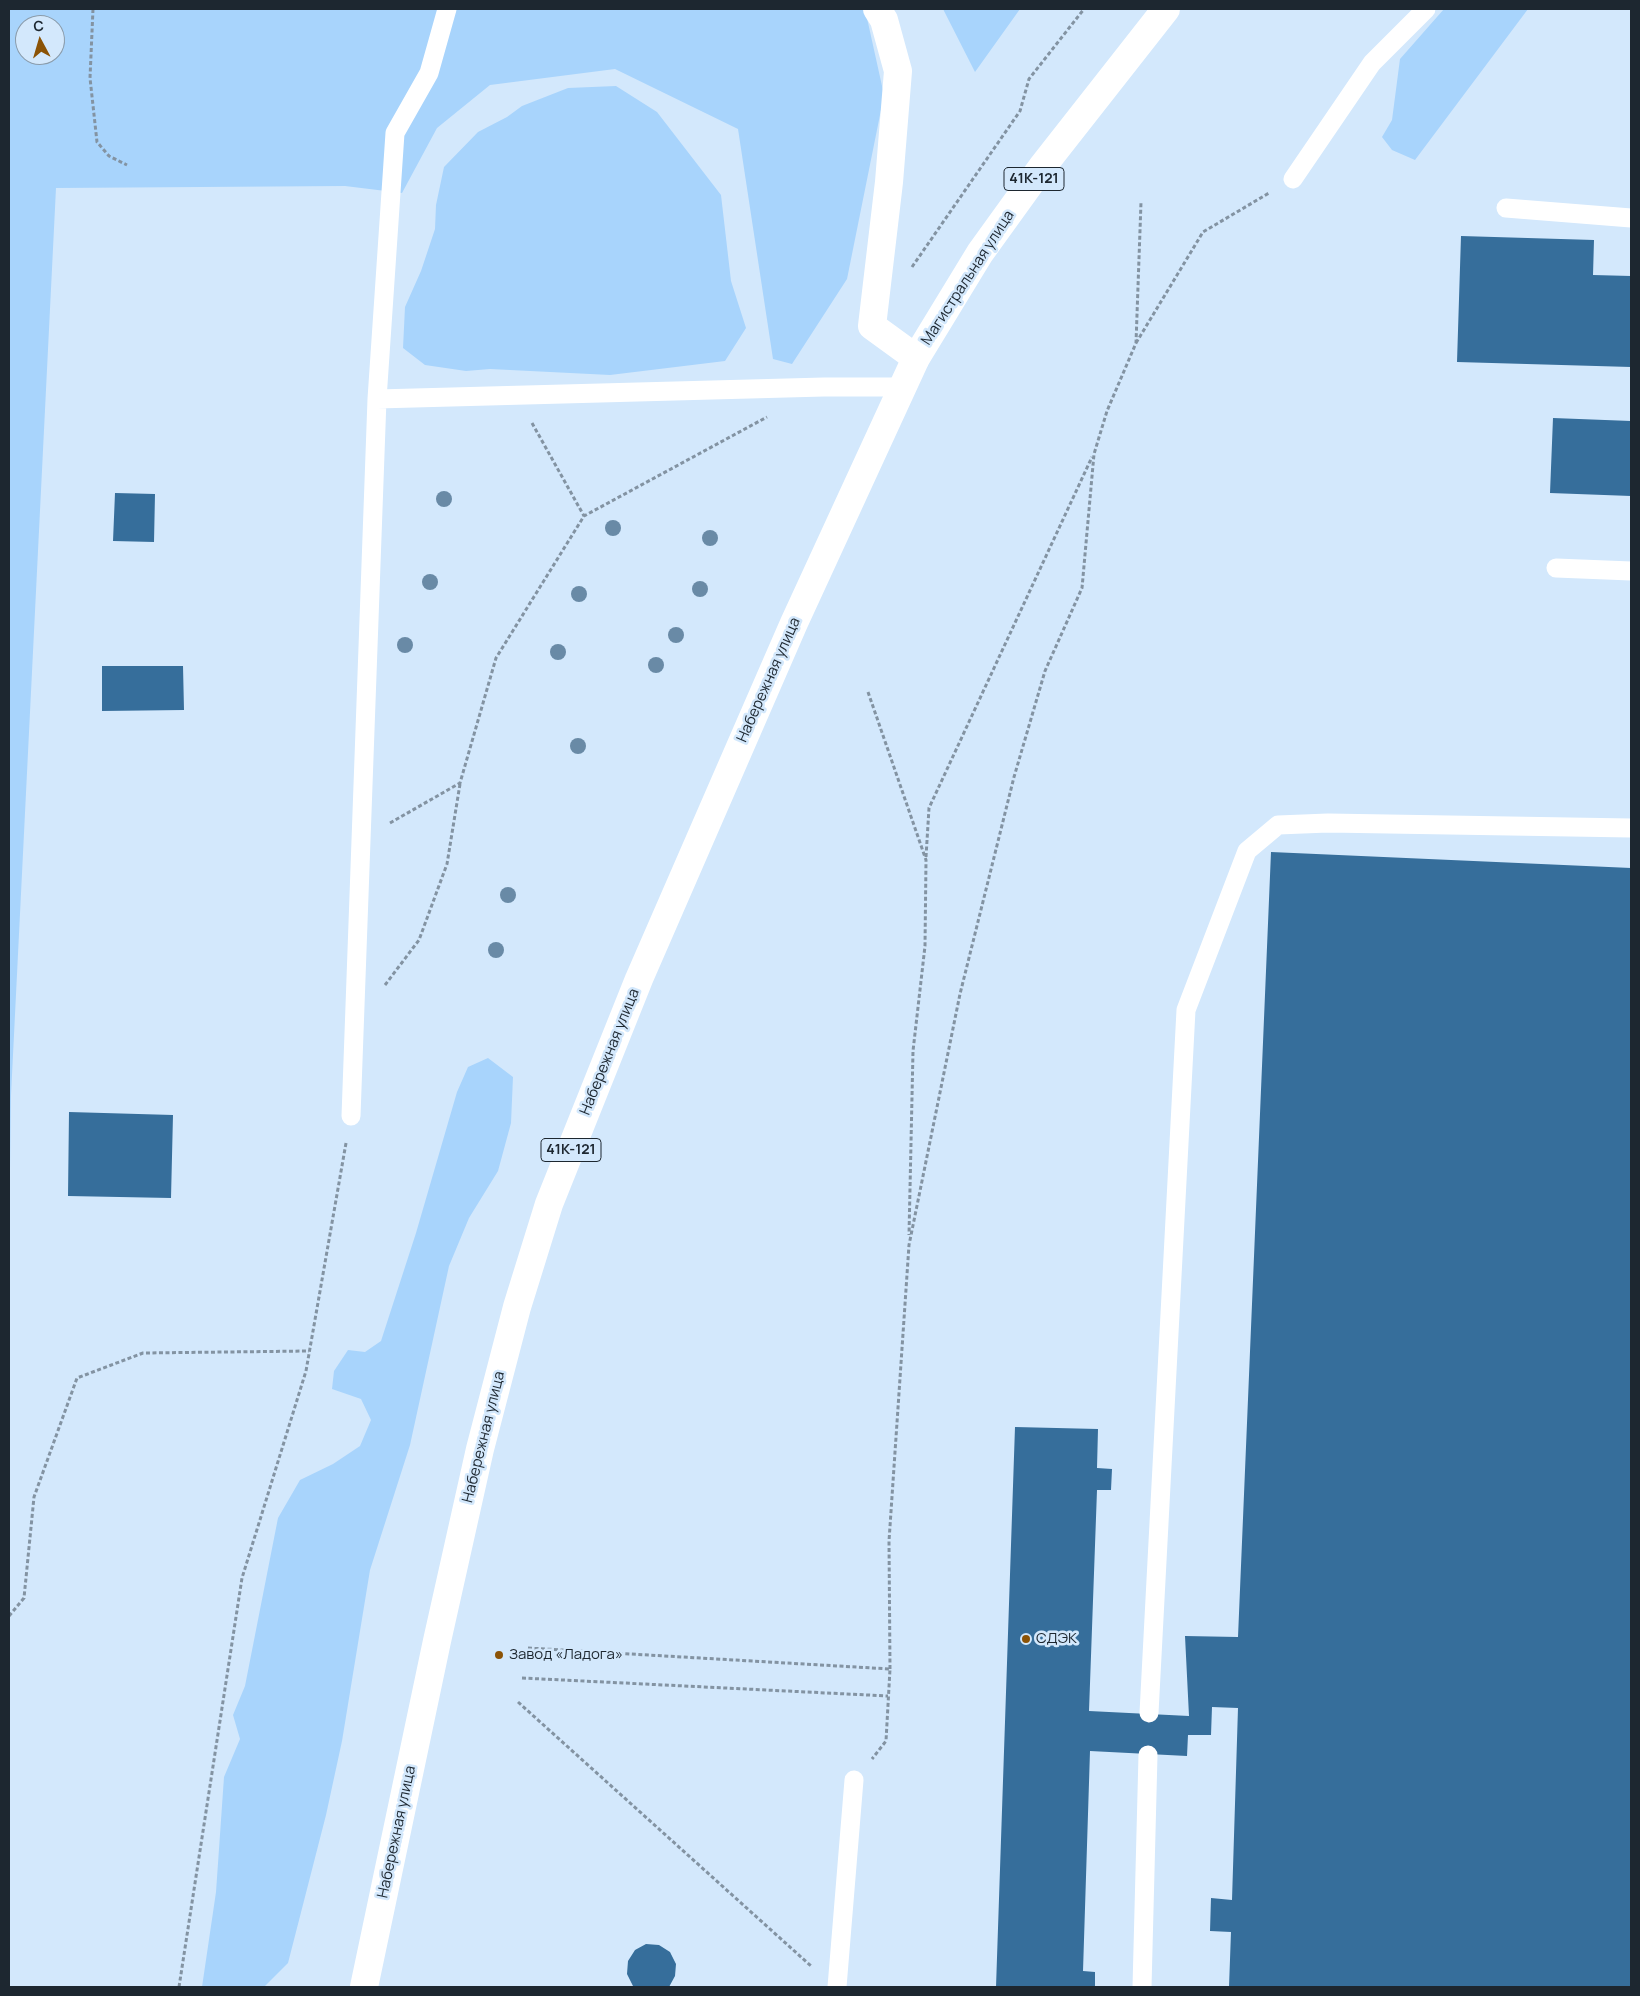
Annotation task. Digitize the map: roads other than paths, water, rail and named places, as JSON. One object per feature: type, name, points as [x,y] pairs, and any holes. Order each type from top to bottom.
[{"type":"main road","points":[[877,9],[884,20],[898,71],[889,182],[872,326],[916,358]]},
{"type":"main road","name":"Магистральная улица","points":[[916,358],[980,253],[1042,167],[1166,9]]},
{"type":"main road","name":"Набережная улица","points":[[364,1987],[437,1641],[480,1449],[517,1307],[549,1204],[647,961],[794,623],[916,358]]},
{"type":"lane","points":[[351,1116],[377,399],[395,133],[429,73],[447,9]]},
{"type":"lane","points":[[1293,179],[1372,63],[1426,9]]},
{"type":"lane","points":[[1506,208],[1631,218]]},
{"type":"lane","points":[[377,399],[842,386],[902,387]]},
{"type":"lane","points":[[1556,568],[1631,570]]},
{"type":"lane","points":[[1149,1713],[1186,1010],[1247,851],[1278,824],[1328,823],[1631,828]]},
{"type":"lane","points":[[1142,1987],[1148,1755]]},
{"type":"lane","points":[[837,1987],[854,1780]]},
{"type":"place","name":"СДЭК","points":[[1026,1639]]},
{"type":"place","name":"Завод «Ладога»","points":[[499,1655]]}]
